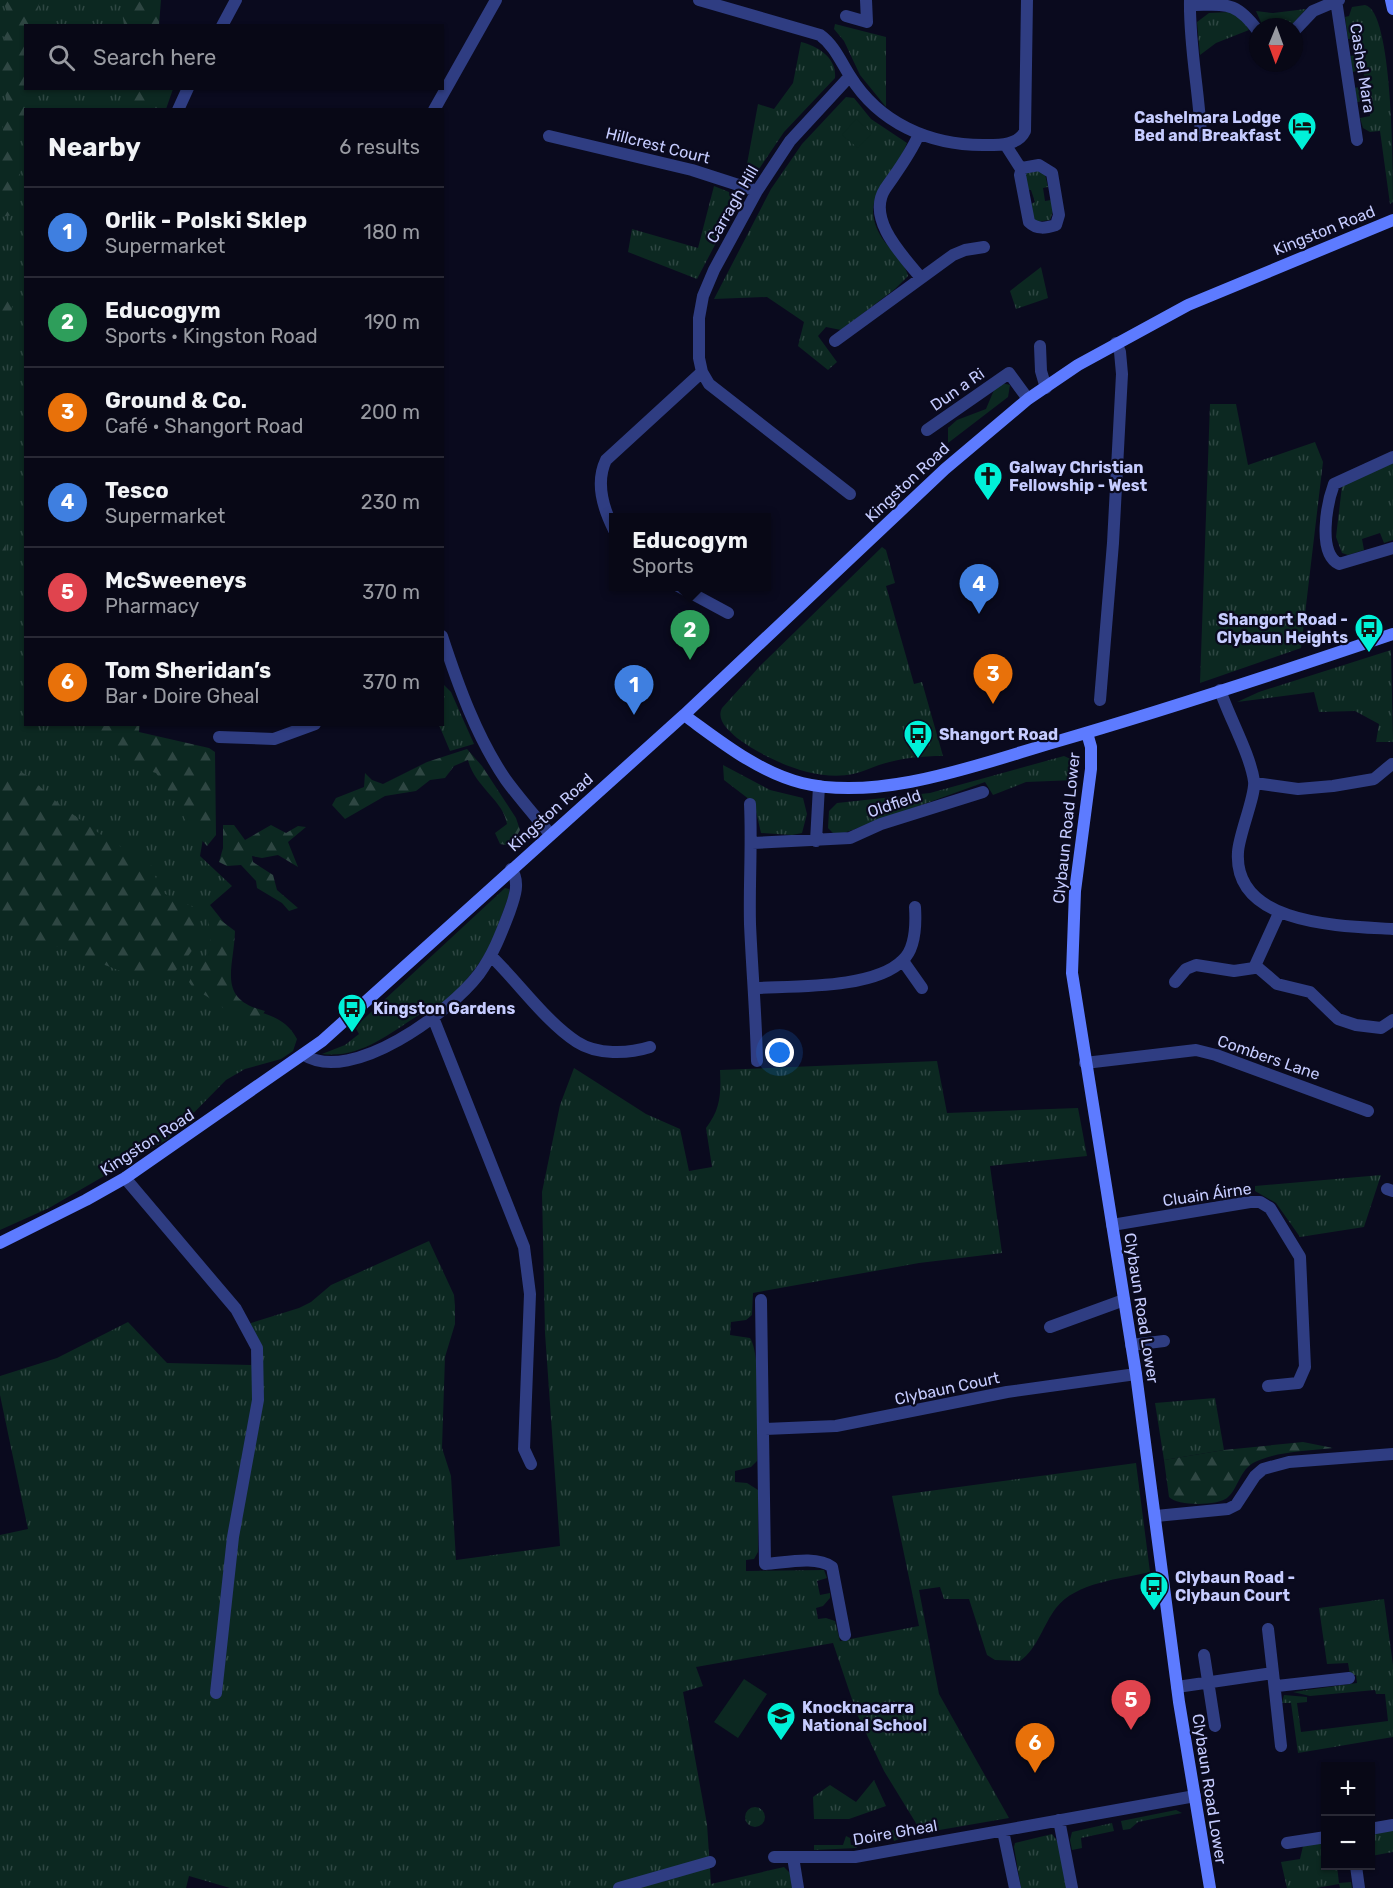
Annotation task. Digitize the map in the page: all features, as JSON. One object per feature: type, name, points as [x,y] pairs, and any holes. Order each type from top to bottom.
[{"type":"street","points":[[223,24],[236,0]]},
{"type":"street","points":[[435,108],[496,0]]},
{"type":"street","points":[[699,0],[820,35],[829,42],[850,76],[885,116],[919,134],[957,143],[1005,144],[1018,140],[1025,131],[1027,0]]},
{"type":"street","points":[[846,16],[867,22],[866,0]]},
{"type":"street","name":"Cashel Mara","points":[[1303,22],[1313,11],[1337,0],[1357,140]]},
{"type":"street","points":[[1391,0],[1393,9]]},
{"type":"street","points":[[1201,136],[1197,80],[1189,34],[1190,3],[1232,6],[1245,13],[1249,19]]},
{"type":"street","name":"Carragh Hill","points":[[702,372],[699,334],[703,296],[714,270],[757,190],[790,141],[850,76]]},
{"type":"street","points":[[179,108],[187,90]]},
{"type":"street","points":[[919,134],[905,163],[881,196],[880,210],[887,232],[921,278]]},
{"type":"street","name":"Hillcrest Court","points":[[549,136],[692,170],[757,190]]},
{"type":"street","points":[[1005,144],[1022,169]]},
{"type":"street","points":[[1039,165],[1051,170],[1059,215],[1056,225],[1039,228],[1029,222],[1020,175],[1022,169],[1039,165]]},
{"type":"street","name":"Kingston Road","points":[[0,1243],[78,1205],[125,1178],[304,1055],[377,994],[511,869],[684,715],[945,469],[1028,399],[1116,343],[1188,305],[1393,220]]},
{"type":"street","points":[[836,341],[960,252],[984,247]]},
{"type":"street","points":[[1100,700],[1113,554],[1122,374],[1120,352],[1116,343]]},
{"type":"street","points":[[1040,346],[1046,388]]},
{"type":"street","points":[[609,515],[601,490],[601,473],[606,460],[702,372],[718,392],[850,494]]},
{"type":"street","name":"Dun a Ri","points":[[927,430],[1009,373],[1028,399]]},
{"type":"street","points":[[1393,457],[1334,484],[1330,494],[1326,534],[1327,552],[1331,561],[1339,564],[1393,549]]},
{"type":"street","points":[[687,591],[728,613]]},
{"type":"street","points":[[684,715],[765,769],[801,783],[861,788],[966,767],[1087,733],[1393,634]]},
{"type":"street","points":[[444,647],[448,670],[506,780],[550,834]]},
{"type":"street","points":[[1220,690],[1255,783],[1237,853],[1241,878],[1258,899],[1279,913],[1323,923],[1393,929]]},
{"type":"street","points":[[219,737],[274,739],[308,726]]},
{"type":"street","name":"Clybaun Road Lower","points":[[1087,733],[1091,747],[1091,769],[1072,929],[1072,973],[1136,1374],[1177,1687],[1210,1888]]},
{"type":"street","points":[[1255,783],[1298,789],[1333,786],[1374,779],[1392,764]]},
{"type":"street","points":[[816,841],[819,786]]},
{"type":"street","name":"Oldfield","points":[[752,843],[850,838],[881,824],[983,792]]},
{"type":"street","points":[[750,804],[752,843],[750,922],[756,988],[757,1061]]},
{"type":"street","name":"Kingston Road","points":[[304,1055],[321,1062],[374,1052],[434,1020],[466,989],[491,956],[515,891],[517,882],[511,869]]},
{"type":"street","points":[[756,988],[845,983],[880,974],[903,962],[911,945],[915,907]]},
{"type":"street","points":[[1256,966],[1279,913]]},
{"type":"street","points":[[491,956],[557,1025],[579,1044],[628,1054],[650,1047]]},
{"type":"street","points":[[903,962],[921,988]]},
{"type":"street","points":[[1175,982],[1186,969],[1196,965],[1234,971],[1256,966]]},
{"type":"street","points":[[1256,966],[1277,984],[1310,992],[1338,1019],[1356,1025],[1382,1028],[1393,1020]]},
{"type":"street","points":[[434,1020],[524,1247],[530,1294],[524,1449],[531,1464]]},
{"type":"street","name":"Combers Lane","points":[[1085,1063],[1196,1050],[1216,1055],[1368,1111]]},
{"type":"street","points":[[125,1178],[236,1309],[257,1348],[258,1400],[233,1537],[216,1693]]},
{"type":"street","name":"Cluain Áirne","points":[[1112,1225],[1250,1202],[1260,1202],[1270,1208],[1289,1236],[1301,1263],[1305,1357],[1304,1373],[1298,1383],[1268,1386]]},
{"type":"street","points":[[761,1300],[765,1429],[765,1564],[809,1561],[826,1563],[832,1567],[845,1635]]},
{"type":"street","points":[[1050,1327],[1124,1300]]},
{"type":"street","points":[[1131,1345],[1164,1341]]},
{"type":"street","name":"Clybaun Court","points":[[765,1429],[836,1426],[1007,1392],[1136,1374]]},
{"type":"street","points":[[1156,1516],[1228,1509],[1236,1505],[1255,1476],[1263,1469],[1288,1462],[1393,1454]]},
{"type":"street","points":[[1268,1629],[1281,1746]]},
{"type":"street","points":[[1204,1655],[1215,1726]]},
{"type":"street","points":[[1177,1687],[1273,1673]]},
{"type":"street","points":[[1276,1686],[1349,1678]]},
{"type":"street","name":"Doire Gheal","points":[[774,1857],[855,1857],[1194,1796]]},
{"type":"street","points":[[1059,1820],[1072,1888]]},
{"type":"street","points":[[1375,1828],[1393,1825]]},
{"type":"street","points":[[1003,1831],[1015,1888]]},
{"type":"street","points":[[1287,1843],[1321,1838]]},
{"type":"street","points":[[793,1857],[798,1888]]},
{"type":"street","points":[[619,1888],[710,1862]]},
{"type":"street","points":[[1357,1870],[1359,1888]]},
{"type":"green space","points":[[0,0],[157,0],[156,24],[24,24],[24,90],[173,90],[166,108],[24,108],[24,726],[140,726],[139,732],[204,833],[200,856],[232,886],[210,905],[233,934],[226,983],[241,1006],[280,1021],[292,1031],[297,1039],[293,1051],[281,1059],[245,1069],[226,1080],[168,1139],[49,1208],[0,1230]]},
{"type":"green space","points":[[3,0],[40,0],[34,24],[24,24],[24,90],[34,90],[31,108],[24,108],[24,126],[15,145],[24,152],[16,207],[14,215],[0,217],[0,148],[4,142],[2,120],[7,106],[0,61],[7,46],[2,32],[8,16]]},
{"type":"green space","points":[[120,0],[161,0],[159,24],[124,24]]},
{"type":"green space","points":[[1365,5],[1374,14],[1381,33],[1386,61],[1393,158],[1393,202],[1390,204],[1380,131],[1370,132],[1363,128],[1360,118],[1370,116],[1368,101],[1357,102],[1355,88],[1366,85],[1363,70],[1352,72],[1350,56],[1360,54],[1358,38],[1348,39],[1345,17],[1349,16],[1352,7]]},
{"type":"green space","points":[[1306,9],[1298,18],[1259,18],[1256,11],[1273,13]]},
{"type":"green space","points":[[1229,12],[1240,16],[1249,30],[1216,43],[1200,55],[1197,22],[1209,13]]},
{"type":"green space","points":[[835,24],[886,37],[886,107],[860,75],[844,41],[834,29]]},
{"type":"green space","points":[[801,42],[814,46],[830,59],[835,78],[784,132],[759,169],[745,175],[758,104],[774,109],[793,83]]},
{"type":"green space","points":[[129,90],[160,90],[158,108],[131,108]]},
{"type":"green space","points":[[846,97],[854,98],[871,119],[907,143],[880,188],[873,211],[875,224],[882,238],[901,261],[908,276],[895,289],[841,330],[826,327],[818,336],[837,362],[828,370],[798,346],[804,322],[767,297],[714,299],[771,189],[802,144]]},
{"type":"green space","points":[[856,119],[872,133],[858,148],[842,135]]},
{"type":"green space","points":[[1026,170],[1038,170],[1045,174],[1048,187],[1043,188],[1045,201],[1051,200],[1054,208],[1050,220],[1035,222],[1029,205],[1035,202],[1031,190],[1026,190]]},
{"type":"green space","points":[[714,186],[729,192],[735,207],[697,279],[628,252],[632,229],[698,248]]},
{"type":"green space","points":[[1041,267],[1048,298],[1016,309],[1010,291]]},
{"type":"green space","points":[[2,284],[12,287],[13,299],[10,315],[0,329]]},
{"type":"green space","points":[[1002,383],[1010,385],[1008,397],[948,443],[948,428],[957,420],[986,409],[994,390]]},
{"type":"green space","points":[[1210,404],[1236,404],[1248,465],[1315,442],[1323,462],[1301,648],[1200,683]]},
{"type":"green space","points":[[1393,461],[1393,540],[1384,543],[1380,533],[1362,539],[1364,550],[1348,555],[1342,553],[1336,537],[1342,486]]},
{"type":"green space","points":[[0,514],[6,553],[0,573]]},
{"type":"green space","points":[[882,547],[886,550],[895,583],[886,586],[914,684],[922,682],[943,756],[895,761],[853,774],[823,775],[777,761],[737,738],[722,721],[722,708],[760,666]]},
{"type":"green space","points":[[1391,650],[1393,742],[1376,742],[1379,724],[1355,711],[1319,712],[1314,692],[1237,702],[1259,692]]},
{"type":"green space","points":[[444,685],[451,692],[474,744],[450,751],[439,726],[444,726]]},
{"type":"green space","points":[[94,726],[139,726],[139,732],[209,748],[215,752],[216,835],[207,846],[186,822],[180,808],[156,773],[124,763],[107,746]]},
{"type":"green space","points":[[467,749],[482,766],[516,818],[520,830],[511,846],[500,844],[495,833],[507,824],[505,816],[476,778],[468,760],[454,766],[445,778],[430,780],[416,791],[385,796],[345,819],[332,805],[336,798],[364,787],[365,773],[372,780],[383,784],[427,762]]},
{"type":"green space","points":[[1064,756],[1075,761],[1076,780],[1026,782],[993,795],[985,782],[841,834],[834,834],[828,828],[829,811],[837,803],[930,793]]},
{"type":"green space","points":[[0,760],[28,776],[60,805],[100,834],[151,865],[161,892],[193,907],[197,930],[194,946],[191,953],[170,977],[126,973],[55,946],[23,938],[0,913]]},
{"type":"green space","points":[[723,765],[770,790],[803,798],[807,814],[802,833],[792,835],[761,833],[754,803],[724,780]]},
{"type":"green space","points":[[223,825],[234,825],[245,840],[271,825],[286,833],[298,826],[306,827],[288,842],[298,867],[278,855],[262,858],[252,856],[253,862],[273,875],[277,890],[298,908],[289,911],[282,903],[257,888],[256,881],[241,865],[227,866],[219,862],[223,848]]},
{"type":"green space","points":[[505,888],[509,889],[509,895],[496,932],[483,958],[449,999],[375,1043],[350,1052],[322,1054],[345,1045],[359,1034],[355,1027]]},
{"type":"green space","points":[[211,913],[235,931],[231,981],[240,999],[250,1006],[265,1011],[258,1019],[250,1021],[231,1014],[204,994],[195,991],[189,982],[208,951],[211,936],[206,914]]},
{"type":"green space","points":[[937,1061],[947,1113],[1078,1108],[1087,1156],[990,1166],[1002,1253],[919,1263],[753,1293],[752,1315],[746,1320],[731,1322],[730,1335],[750,1338],[754,1347],[758,1415],[757,1461],[751,1467],[735,1471],[735,1482],[747,1483],[758,1490],[758,1552],[754,1559],[746,1560],[746,1571],[824,1570],[827,1578],[817,1581],[820,1595],[830,1593],[830,1598],[823,1606],[816,1608],[818,1619],[826,1618],[835,1621],[840,1641],[919,1626],[892,1496],[1136,1463],[1150,1572],[1100,1583],[1075,1592],[1056,1608],[1036,1643],[1020,1661],[995,1660],[987,1655],[969,1599],[944,1599],[940,1587],[919,1590],[939,1694],[1009,1818],[922,1833],[884,1771],[857,1714],[833,1643],[696,1667],[703,1686],[683,1692],[707,1824],[711,1884],[784,1867],[790,1873],[792,1888],[230,1888],[189,1876],[186,1888],[0,1888],[0,1535],[28,1529],[0,1395],[0,1376],[57,1358],[128,1322],[167,1363],[251,1365],[251,1323],[299,1308],[311,1302],[331,1285],[429,1241],[454,1295],[455,1306],[455,1324],[445,1357],[442,1448],[451,1476],[456,1560],[560,1546],[545,1333],[542,1192],[560,1105],[574,1068],[646,1114],[680,1129],[689,1171],[712,1167],[706,1128],[715,1114],[719,1100],[720,1070]]},
{"type":"green space","points":[[1381,1175],[1364,1227],[1300,1237],[1276,1203],[1255,1191],[1255,1186]]},
{"type":"green space","points":[[1215,1398],[1224,1450],[1164,1460],[1155,1403]]},
{"type":"green space","points":[[1303,1442],[1333,1448],[1283,1454],[1255,1462],[1246,1470],[1231,1494],[1222,1501],[1206,1504],[1188,1503],[1169,1497],[1164,1460],[1224,1450]]},
{"type":"green space","points":[[1384,1599],[1393,1665],[1393,1737],[1298,1753],[1291,1703],[1282,1703],[1284,1695],[1307,1697],[1307,1702],[1297,1703],[1301,1732],[1388,1721],[1385,1694],[1376,1694],[1375,1690],[1310,1696],[1293,1692],[1357,1683],[1356,1675],[1350,1675],[1348,1663],[1327,1664],[1319,1608]]},
{"type":"green space","points":[[744,1679],[767,1694],[738,1738],[714,1722]]},
{"type":"green space","points":[[874,1780],[886,1806],[849,1819],[814,1819],[813,1797],[830,1785],[856,1802]]},
{"type":"green space","points":[[755,1807],[762,1810],[765,1817],[762,1824],[755,1827],[748,1824],[745,1817],[748,1810]]},
{"type":"green space","points":[[1176,1810],[1182,1813],[1138,1822],[1130,1829],[1123,1830],[1121,1821]]},
{"type":"green space","points":[[1112,1823],[1114,1831],[1081,1838],[1082,1848],[1072,1850],[1070,1840],[1072,1832]]},
{"type":"green space","points":[[906,1825],[909,1835],[894,1841],[891,1831]]},
{"type":"green space","points":[[1393,1830],[1393,1852],[1375,1855],[1375,1832]]},
{"type":"green space","points":[[1052,1834],[1058,1842],[1067,1888],[1021,1888],[1015,1843]]},
{"type":"green space","points":[[846,1836],[850,1838],[851,1845],[856,1845],[857,1848],[814,1850],[814,1845],[843,1845]]},
{"type":"green space","points":[[1321,1842],[1321,1870],[1337,1870],[1339,1883],[1351,1882],[1352,1888],[1340,1888],[1339,1884],[1316,1888],[1287,1888],[1281,1862],[1300,1859],[1303,1846]]},
{"type":"place","name":"Cashelmara Lodge Bed and Breakfast","points":[[1302,152]]},
{"type":"place","name":"Galway Christian Fellowship - West","points":[[988,502]]},
{"type":"place","name":"Tesco","points":[[979,614]]},
{"type":"place","name":"Shangort Road - Clybaun Heights","points":[[1369,654]]},
{"type":"place","name":"Educogym","points":[[690,660]]},
{"type":"place","name":"Ground & Co.","points":[[993,704]]},
{"type":"place","name":"Orlik - Polski Sklep","points":[[634,715]]},
{"type":"place","name":"Shangort Road","points":[[918,760]]},
{"type":"place","name":"Kingston Gardens","points":[[352,1034]]},
{"type":"place","name":"Clybaun Road - Clybaun Court","points":[[1154,1612]]},
{"type":"place","name":"McSweeneys","points":[[1131,1730]]},
{"type":"place","name":"Knocknacarra National School","points":[[781,1742]]},
{"type":"place","name":"Tom Sheridan’s","points":[[1035,1773]]}]
